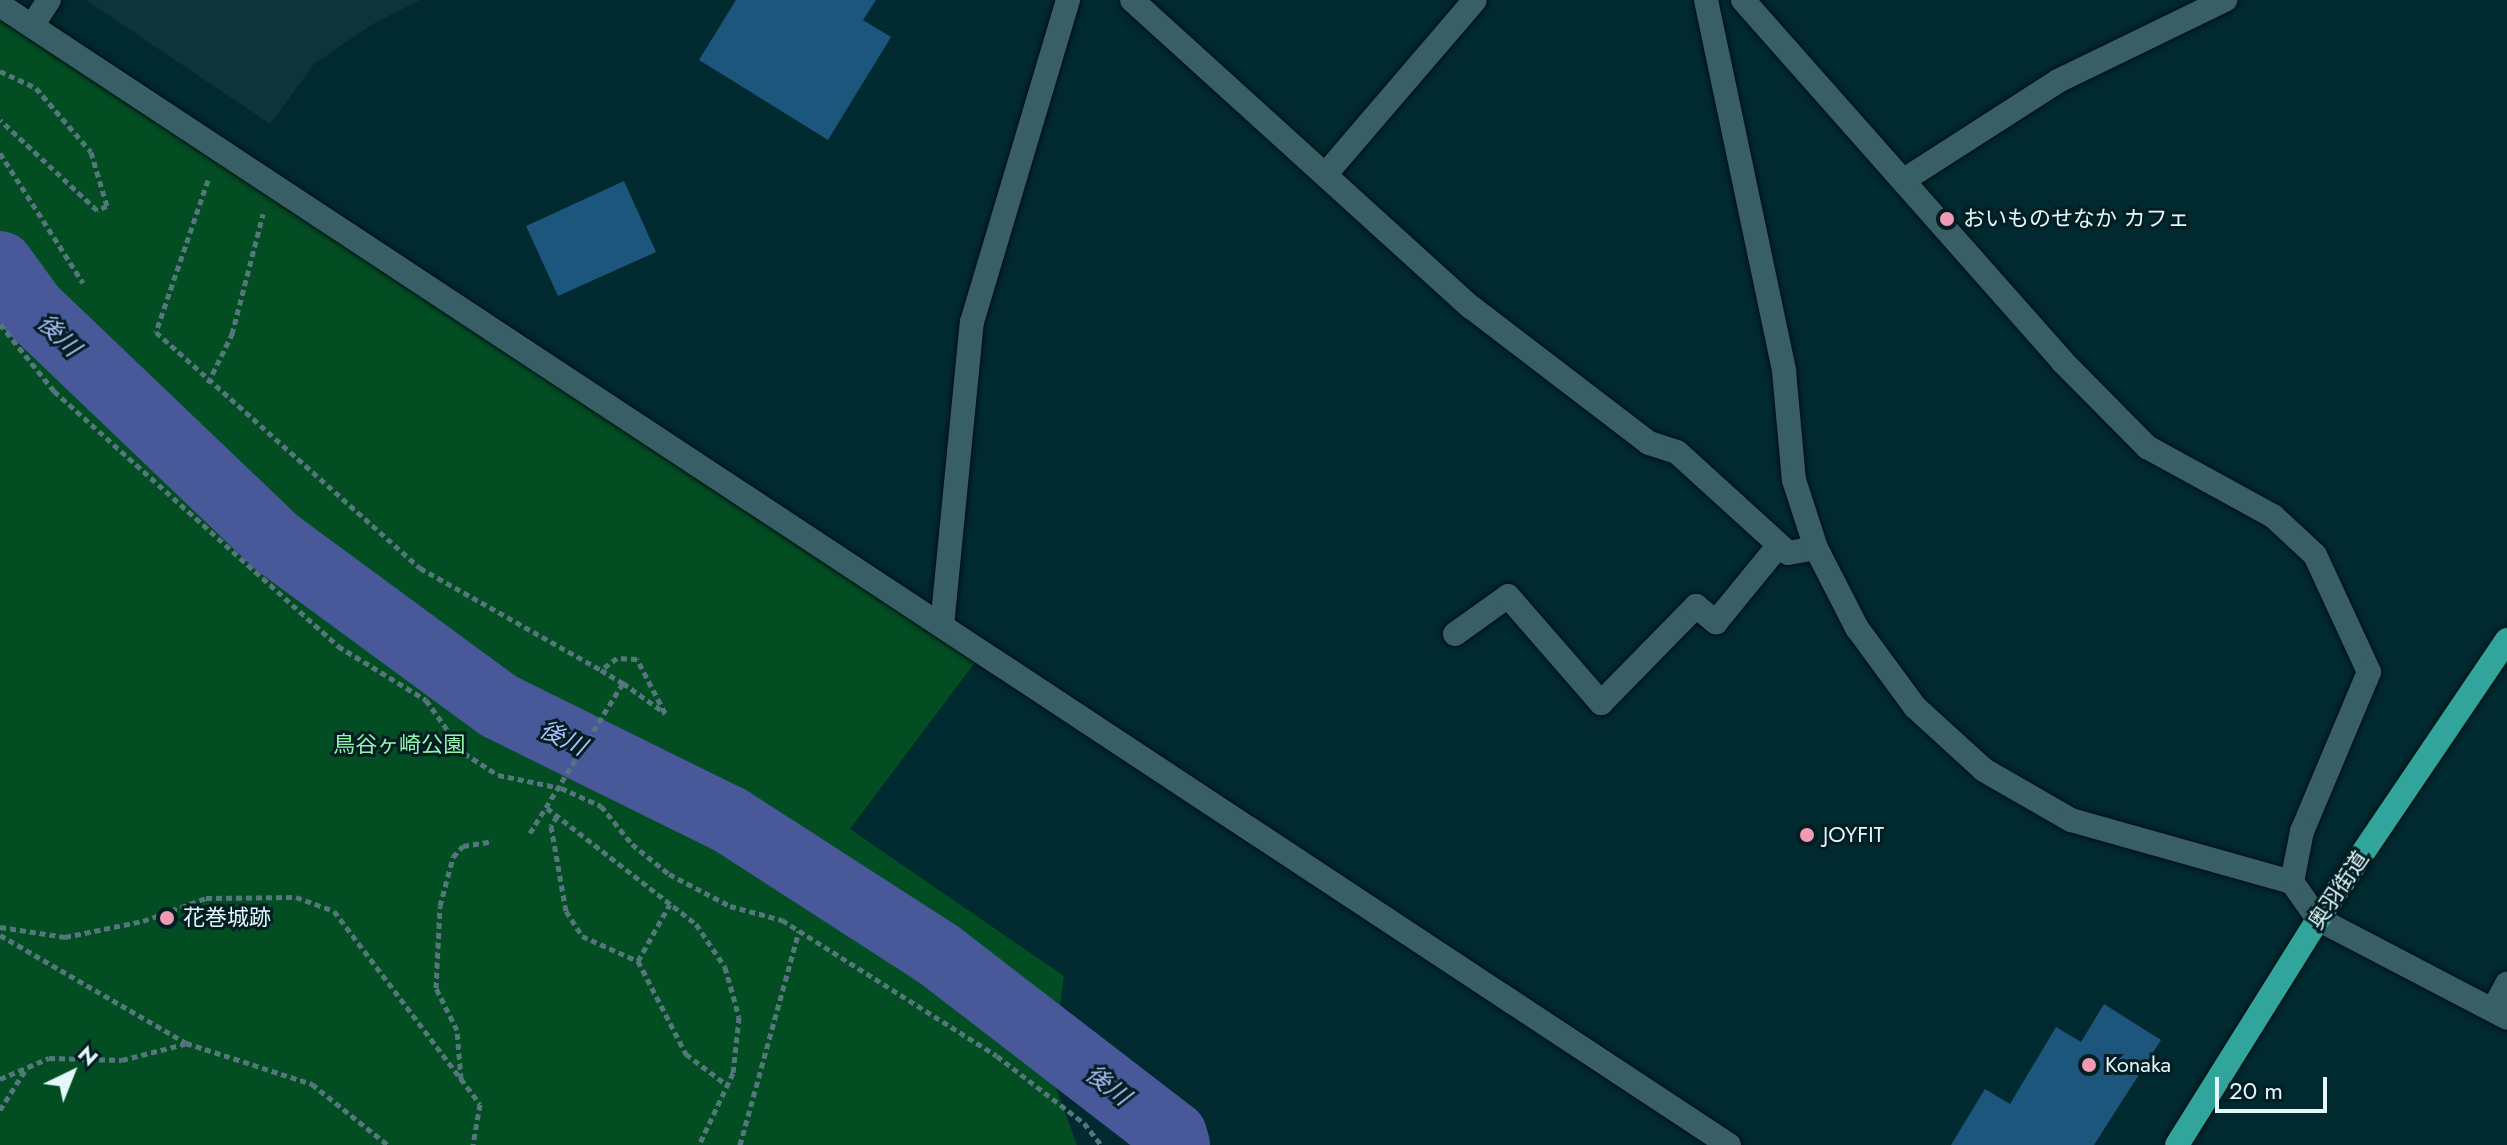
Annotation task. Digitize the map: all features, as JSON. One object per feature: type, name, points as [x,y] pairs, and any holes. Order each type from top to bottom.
[{"type":"main road","name":"奥羽街道","points":[[2177,1145],[2318,919],[2507,640]]},
{"type":"street","points":[[32,26],[49,0]]},
{"type":"street","points":[[942,626],[972,322],[1068,0]]},
{"type":"street","points":[[1132,0],[1471,307],[1649,443],[1677,452],[1788,553],[1816,548]]},
{"type":"street","points":[[1325,175],[1475,0]]},
{"type":"street","points":[[1706,0],[1784,371],[1794,480],[1816,548],[1857,628],[1915,707],[1984,770],[2071,820],[2292,882],[2318,919],[2500,1014],[2507,984]]},
{"type":"street","points":[[1743,0],[2063,362],[2147,447],[2273,516],[2315,555],[2369,672],[2302,831],[2292,882]]},
{"type":"street","points":[[1904,180],[2058,81],[2225,0]]},
{"type":"street","points":[[0,5],[1729,1145]]},
{"type":"street","points":[[1455,634],[1508,596],[1601,703],[1696,606],[1716,622],[1779,545]]},
{"type":"path","points":[[0,71],[36,88],[91,152],[107,206],[97,210],[0,120]]},
{"type":"path","points":[[0,153],[83,283]]},
{"type":"path","points":[[208,179],[156,332],[208,383],[420,568],[623,683],[665,713],[637,659],[617,658],[601,670]]},
{"type":"path","points":[[208,383],[232,334],[263,214]]},
{"type":"path","points":[[0,324],[54,391],[338,646],[426,700],[464,753],[498,775],[561,788],[601,806],[632,844],[669,874],[730,906],[782,920],[997,1056],[1084,1123],[1101,1145]]},
{"type":"path","points":[[530,833],[610,710],[623,683]]},
{"type":"path","points":[[547,808],[696,924],[725,967],[739,1017],[727,1085],[699,1145]]},
{"type":"path","points":[[557,816],[551,826],[566,911],[582,936],[638,961],[686,1054],[727,1085]]},
{"type":"path","points":[[461,1079],[457,1030],[436,988],[440,906],[453,857],[463,846],[493,841]]},
{"type":"path","points":[[0,927],[65,937],[143,921],[206,898],[296,897],[334,911],[480,1104],[473,1145]]},
{"type":"path","points":[[638,961],[670,904]]},
{"type":"path","points":[[740,1145],[799,931]]},
{"type":"path","points":[[0,935],[186,1043],[312,1084],[388,1145]]},
{"type":"path","points":[[0,1079],[49,1058],[122,1060],[186,1043]]},
{"type":"path","points":[[0,1110],[27,1068]]},
{"type":"shaded area","points":[[86,0],[420,0],[371,25],[314,64],[270,124]]},
{"type":"green space","name":"鳥谷ヶ崎公園","points":[[0,3],[982,653],[850,829],[1064,976],[1051,1074],[1077,1145],[0,1145]]},
{"type":"building","points":[[736,0],[876,0],[863,20],[891,37],[828,140],[699,60]]},
{"type":"building","points":[[624,181],[656,252],[558,296],[526,226]]},
{"type":"building","name":"Konaka","points":[[2104,1004],[2161,1040],[2094,1145],[1951,1145],[1985,1089],[2010,1104],[2056,1027],[2081,1042]]},
{"type":"waterway","name":"後川","points":[[0,265],[32,309],[277,543],[499,706],[730,820],[938,954],[1173,1135],[1176,1145]]},
{"type":"place","name":"おいものせなか カフェ","points":[[1947,219]]},
{"type":"place","name":"JOYFIT","points":[[1807,835]]},
{"type":"place","name":"花巻城跡","points":[[167,918]]},
{"type":"place","name":"Konaka","points":[[2089,1065]]}]
